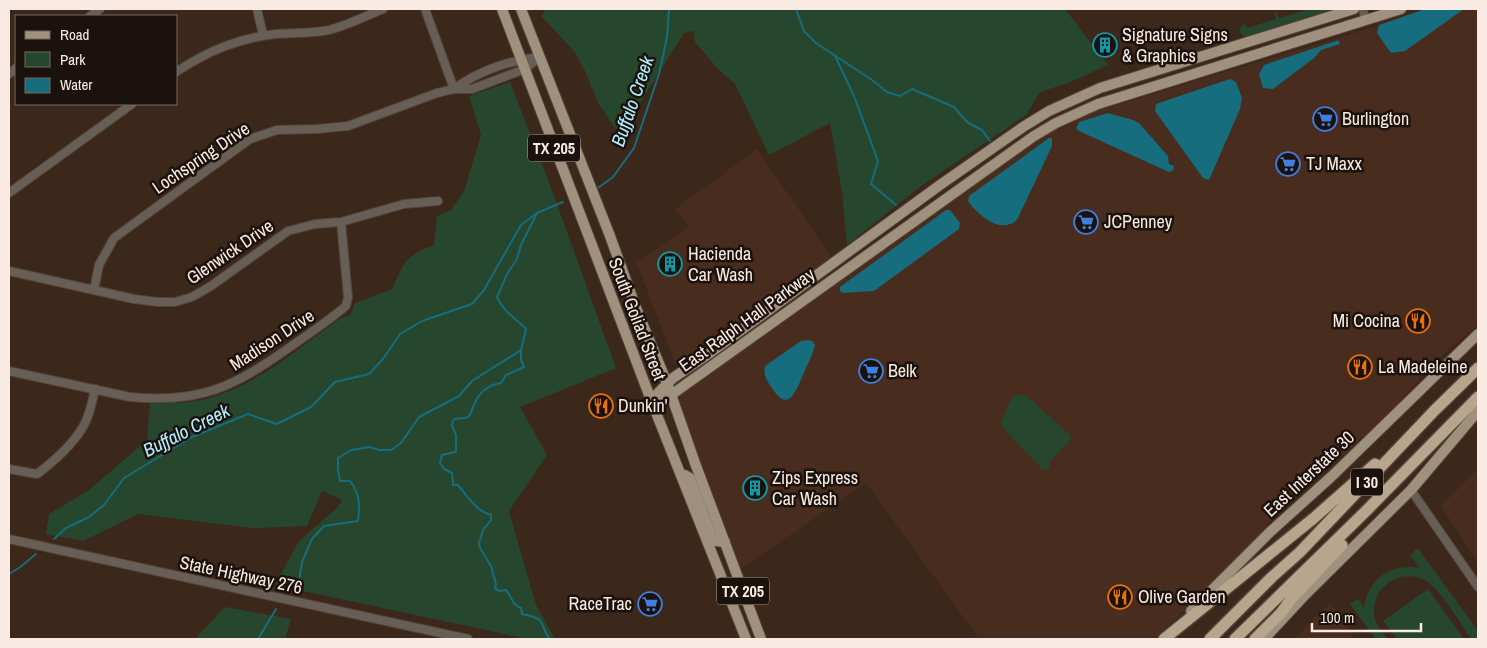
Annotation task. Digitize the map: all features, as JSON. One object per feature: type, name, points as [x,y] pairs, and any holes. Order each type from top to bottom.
[{"type":"highway","name":"I 30","points":[[1210,639],[1300,552],[1434,411],[1478,368]]},
{"type":"highway","name":"I 30","points":[[1235,639],[1367,510],[1478,397]]},
{"type":"highway","points":[[1163,639],[1314,518],[1434,411]]},
{"type":"highway","points":[[1255,639],[1281,613],[1347,539],[1367,510]]},
{"type":"main road","name":"South Goliad Street","points":[[502,9],[651,400],[745,639]]},
{"type":"main road","name":"South Goliad Street","points":[[521,9],[610,236],[633,301],[667,383],[761,639]]},
{"type":"main road","name":"East Ralph Hall Parkway","points":[[651,400],[667,383],[940,185],[1023,126],[1049,111],[1100,88],[1351,9]]},
{"type":"main road","name":"East Ralph Hall Parkway","points":[[651,400],[671,395],[1034,136],[1056,123],[1098,104],[1401,9]]},
{"type":"main road","points":[[1049,111],[1056,123]]},
{"type":"main road","points":[[940,185],[949,197]]},
{"type":"main road","points":[[814,277],[821,287]]},
{"type":"main road","points":[[772,308],[779,317]]},
{"type":"main road","name":"East Interstate 30","points":[[1163,639],[1270,532],[1331,477],[1478,334]]},
{"type":"main road","points":[[1264,639],[1304,596],[1411,490],[1478,411]]},
{"type":"main road","points":[[681,475],[690,478],[715,541],[725,542]]},
{"type":"street","points":[[257,9],[263,35]]},
{"type":"street","points":[[178,71],[218,48],[240,39],[263,35],[329,30],[383,9]]},
{"type":"street","points":[[425,9],[454,89]]},
{"type":"street","points":[[1351,9],[1353,24]]},
{"type":"street","points":[[1363,9],[1366,20]]},
{"type":"street","name":"Lochspring Drive","points":[[94,290],[99,265],[114,238],[250,139],[278,130],[348,126],[437,93],[454,89],[467,79],[523,64],[540,57]]},
{"type":"street","points":[[9,193],[131,105]]},
{"type":"street","name":"Glenwick Drive","points":[[9,271],[158,302],[175,302],[192,297],[211,286],[288,231],[315,224],[340,222],[404,204],[438,201]]},
{"type":"street","name":"Madison Drive","points":[[9,371],[130,397],[171,399],[208,392],[236,382],[260,368],[346,306],[348,297],[340,222]]},
{"type":"street","points":[[9,469],[37,474],[47,466],[82,430],[95,389]]},
{"type":"street","points":[[1411,490],[1478,587]]},
{"type":"street","name":"State Highway 276","points":[[9,539],[468,639]]},
{"type":"shaded area","points":[[1423,9],[1478,9],[1478,325],[1449,349],[1397,405],[1277,514],[1243,554],[1153,639],[979,639],[866,483],[739,570],[678,402],[682,394],[1030,143],[1045,135],[1093,112],[1377,26]]},
{"type":"shaded area","points":[[757,149],[833,259],[676,365],[636,262],[689,226],[675,209]]},
{"type":"shaded area","points":[[1478,469],[1478,562],[1441,506]]},
{"type":"shaded area","points":[[1330,603],[1355,639],[1294,639]]},
{"type":"green space","points":[[546,9],[1065,9],[1108,65],[1068,83],[1040,92],[1026,115],[921,186],[847,245],[842,192],[830,123],[769,155],[735,84],[718,69],[695,42],[694,31],[684,33],[620,135],[598,103],[575,52],[541,16]]},
{"type":"green space","points":[[1310,9],[1334,9],[1245,37],[1240,32],[1240,27],[1245,23],[1247,28],[1276,19],[1274,13],[1277,13],[1279,18]]},
{"type":"green space","points":[[510,82],[553,193],[616,368],[520,407],[547,455],[509,511],[536,605],[555,639],[527,639],[275,585],[299,541],[337,508],[342,500],[322,491],[307,526],[252,528],[138,514],[83,541],[46,534],[49,514],[89,490],[147,440],[150,403],[196,401],[236,388],[273,367],[341,318],[350,316],[355,303],[392,289],[407,261],[417,253],[434,245],[437,216],[451,210],[464,191],[481,135],[469,96]]},
{"type":"green space","points":[[1018,394],[1027,396],[1070,435],[1069,437],[1072,439],[1048,463],[1051,466],[1047,470],[1042,469],[1001,426],[1011,399]]},
{"type":"green space","points":[[1418,548],[1478,631],[1478,639],[1471,639],[1432,585],[1417,577],[1408,576],[1391,581],[1378,594],[1375,602],[1374,616],[1378,627],[1388,639],[1376,639],[1350,604],[1358,599],[1364,608],[1371,588],[1376,581],[1390,571],[1409,567],[1420,568],[1410,555]]},
{"type":"green space","points":[[1428,589],[1464,639],[1397,639],[1383,621]]},
{"type":"green space","points":[[225,607],[291,619],[285,639],[195,639]]},
{"type":"water","points":[[1425,9],[1464,9],[1405,51],[1391,53],[1377,33],[1379,25]]},
{"type":"water","points":[[1339,41],[1340,44],[1321,50],[1314,58],[1273,89],[1263,88],[1259,74],[1264,65]]},
{"type":"water","points":[[1230,79],[1236,82],[1242,98],[1240,109],[1209,180],[1203,178],[1155,111],[1156,104]]},
{"type":"water","points":[[1108,113],[1139,123],[1168,156],[1169,164],[1174,166],[1173,170],[1169,172],[1076,128],[1079,122]]},
{"type":"water","points":[[1049,138],[1052,138],[1052,146],[1017,220],[1010,224],[997,224],[977,212],[968,201],[969,196]]},
{"type":"water","points":[[946,210],[950,210],[960,223],[959,229],[874,291],[843,293],[840,291],[840,287]]},
{"type":"water","points":[[801,341],[812,341],[815,345],[813,352],[794,393],[785,400],[777,394],[767,380],[765,366]]},
{"type":"waterway","name":"Buffalo Creek","points":[[595,190],[613,177],[634,148],[659,74],[667,37],[669,9]]},
{"type":"waterway","points":[[796,9],[804,31],[816,43],[887,92],[900,96],[912,89],[954,107],[967,122],[982,130],[990,141]]},
{"type":"waterway","points":[[835,56],[854,96],[878,161],[871,184],[896,205]]},
{"type":"waterway","name":"Buffalo Creek","points":[[54,539],[66,528],[89,517],[104,505],[124,478],[192,437],[248,414],[277,424],[311,407],[335,382],[369,374],[383,359],[400,334],[422,321],[472,304],[484,290],[521,225],[537,213],[563,202]]},
{"type":"waterway","points":[[291,588],[299,581],[302,562],[312,539],[324,526],[358,521],[359,505],[357,495],[350,481],[340,481],[338,458],[351,450],[370,447],[379,450],[391,450],[401,443],[419,417],[459,396],[472,381],[521,350],[526,329],[506,310],[497,297],[507,274],[517,259],[521,245],[536,215]]},
{"type":"waterway","points":[[521,350],[521,360],[524,367],[506,375],[501,383],[492,385],[484,390],[478,396],[469,416],[453,420],[452,426],[456,435],[456,451],[442,455],[440,463],[444,469],[452,473],[453,485],[458,485],[477,507],[491,515],[491,520],[483,530],[479,543],[491,566],[496,584],[495,589],[500,591],[506,590],[514,603],[521,608],[522,614],[540,620],[549,639]]},
{"type":"waterway","name":"Buffalo Creek","points":[[9,574],[36,554]]},
{"type":"waterway","points":[[258,639],[276,609]]},
{"type":"place","name":"Signature Signs & Graphics","points":[[1105,45]]},
{"type":"place","name":"Burlington","points":[[1325,119]]},
{"type":"place","name":"TJ Maxx","points":[[1288,164]]},
{"type":"place","name":"JCPenney","points":[[1086,222]]},
{"type":"place","name":"Hacienda Car Wash","points":[[670,264]]},
{"type":"place","name":"Mi Cocina","points":[[1418,321]]},
{"type":"place","name":"La Madeleine","points":[[1360,367]]},
{"type":"place","name":"Belk","points":[[871,371]]},
{"type":"place","name":"Dunkin'","points":[[601,406]]},
{"type":"place","name":"Zips Express Car Wash","points":[[755,488]]},
{"type":"place","name":"Olive Garden","points":[[1120,597]]},
{"type":"place","name":"RaceTrac","points":[[650,604]]}]
